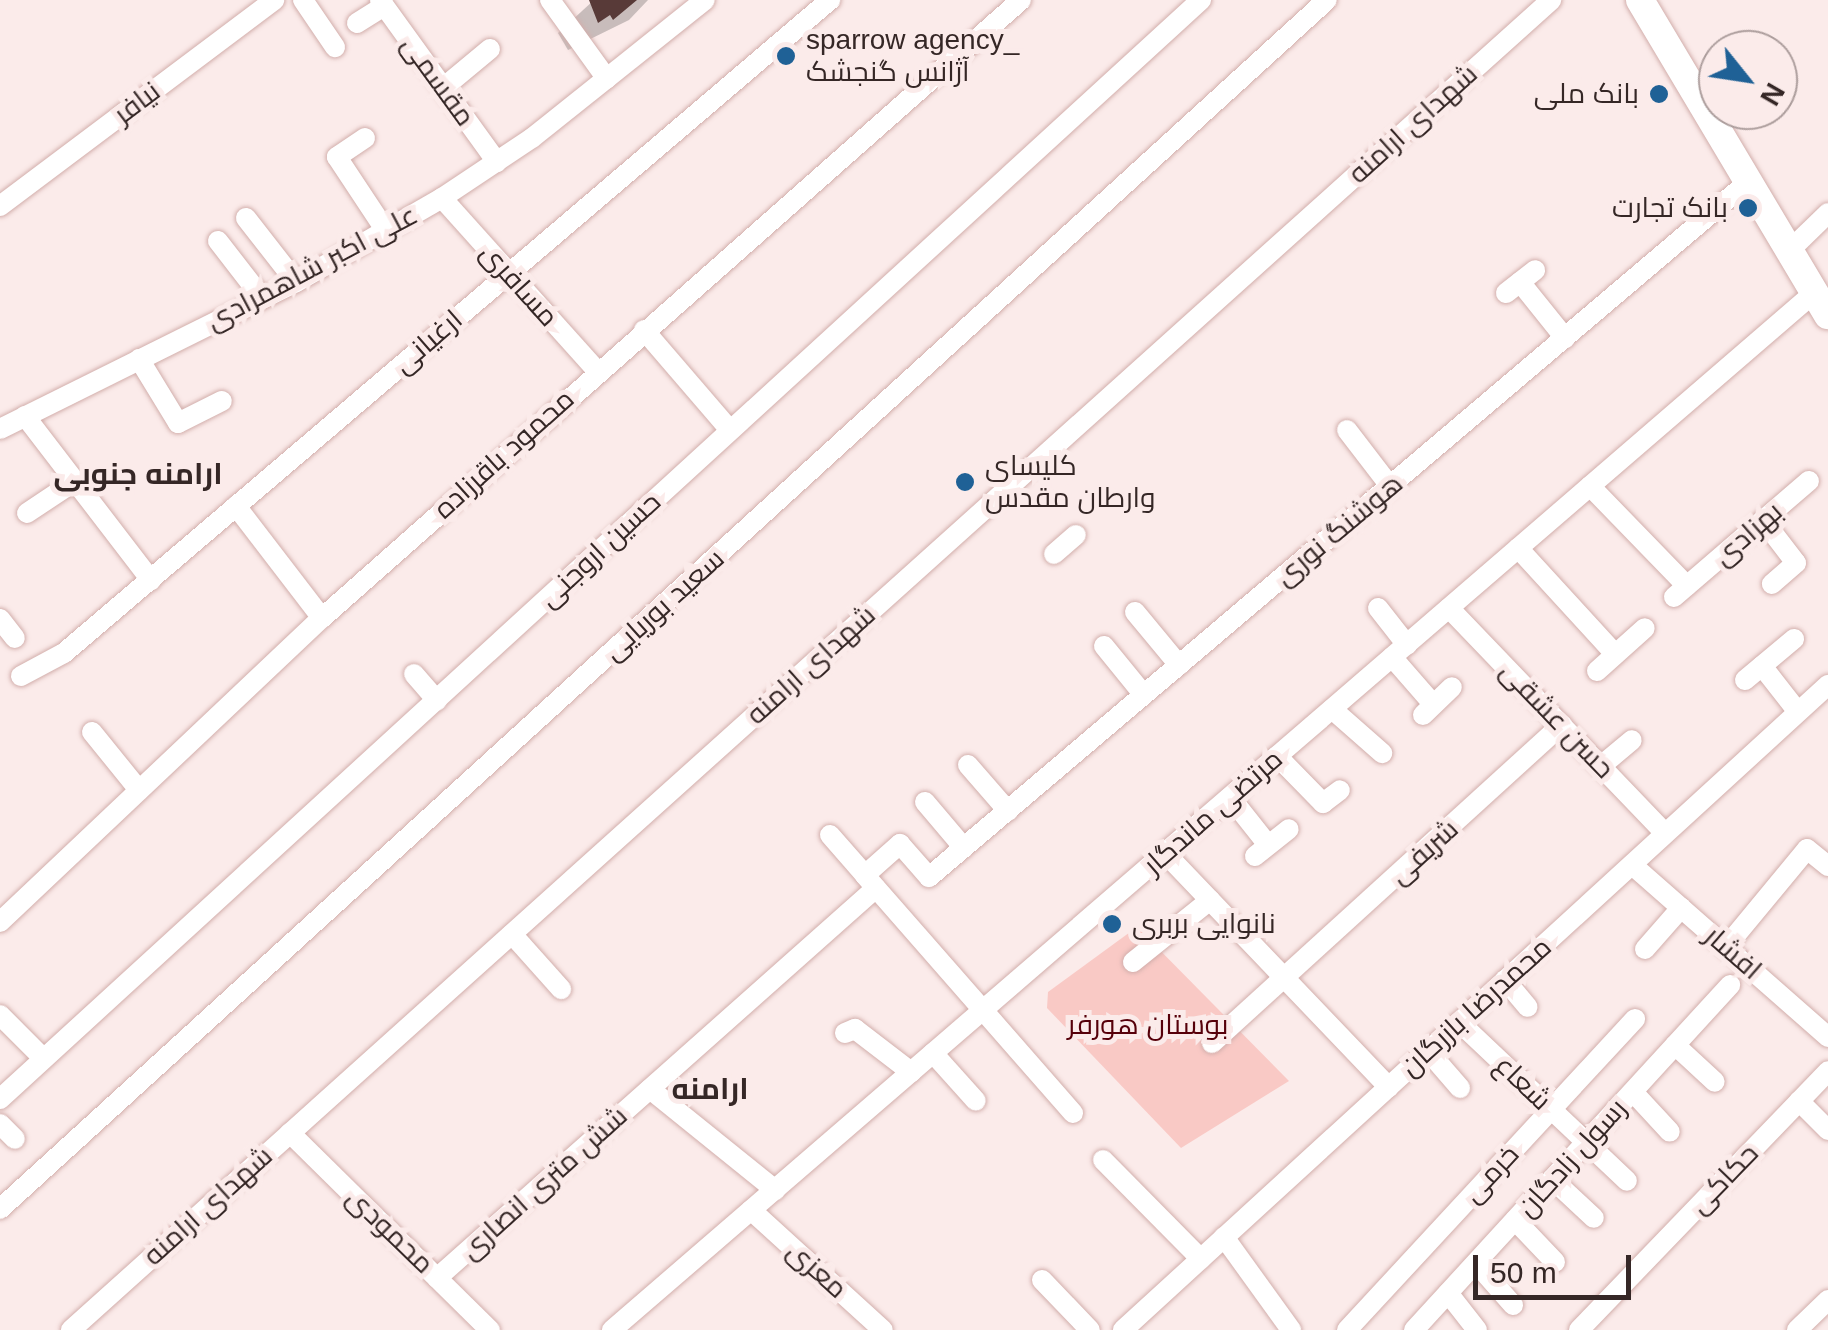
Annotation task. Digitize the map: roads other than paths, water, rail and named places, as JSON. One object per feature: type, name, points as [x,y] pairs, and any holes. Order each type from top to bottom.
[{"type":"main road","points":[[1640,0],[1821,304]]},
{"type":"street","name":"نیافر","points":[[0,206],[274,0]]},
{"type":"street","points":[[303,0],[335,47]]},
{"type":"street","points":[[550,0],[607,79]]},
{"type":"street","name":"علی اکبر شاهمرادی","points":[[0,429],[296,282],[442,198],[607,79],[704,0]]},
{"type":"street","name":"ارغیانی","points":[[21,676],[64,653],[830,0]]},
{"type":"street","name":"محمود باقرزاده","points":[[0,922],[322,618],[1021,0]]},
{"type":"street","name":"حسین اروجنی","points":[[0,1100],[1200,0]]},
{"type":"street","name":"سعید بوریایی","points":[[0,1209],[1327,0]]},
{"type":"street","name":"شهدای ارامنه","points":[[71,1330],[1550,0]]},
{"type":"street","points":[[357,23],[382,3]]},
{"type":"street","name":"مقسمی","points":[[382,3],[497,162]]},
{"type":"street","points":[[443,88],[490,49]]},
{"type":"street","points":[[364,138],[336,157],[386,231]]},
{"type":"street","name":"هوشنگ نوری","points":[[929,878],[1748,182]]},
{"type":"street","name":"مسافری","points":[[442,198],[597,371]]},
{"type":"street","points":[[1790,250],[1828,213]]},
{"type":"street","points":[[246,218],[296,282]]},
{"type":"street","points":[[218,241],[262,298]]},
{"type":"street","points":[[1520,282],[1564,338]]},
{"type":"street","name":"مرتضی ماندگار","points":[[612,1330],[1590,486],[1821,304]]},
{"type":"street","points":[[644,330],[730,430]]},
{"type":"street","points":[[138,359],[178,424],[222,400]]},
{"type":"street","points":[[25,416],[151,580]]},
{"type":"street","points":[[1347,430],[1390,486]]},
{"type":"street","points":[[27,513],[75,481]]},
{"type":"street","name":"بهزادی","points":[[1590,486],[1680,591],[1808,482]]},
{"type":"street","points":[[236,506],[322,618]]},
{"type":"street","points":[[1764,520],[1796,563],[1772,584]]},
{"type":"street","points":[[1054,554],[1076,535]]},
{"type":"street","points":[[1518,548],[1616,654]]},
{"type":"street","points":[[1378,608],[1428,709],[1452,687]]},
{"type":"street","name":"حسن عشقی","points":[[1450,608],[1666,833]]},
{"type":"street","points":[[1135,612],[1179,665]]},
{"type":"street","points":[[0,619],[15,638]]},
{"type":"street","points":[[1597,671],[1646,628]]},
{"type":"street","points":[[1745,680],[1794,640]]},
{"type":"street","points":[[1104,646],[1144,695]]},
{"type":"street","points":[[1762,666],[1798,712]]},
{"type":"street","points":[[414,674],[438,700]]},
{"type":"street","name":"محمدرضا بازرگان","points":[[1123,1330],[1828,684]]},
{"type":"street","points":[[1332,708],[1382,753]]},
{"type":"street","name":"شریفی","points":[[1212,1043],[1562,725]]},
{"type":"street","points":[[92,732],[139,790]]},
{"type":"street","points":[[1601,766],[1632,740]]},
{"type":"street","points":[[1278,756],[1323,803],[1340,790]]},
{"type":"street","points":[[968,765],[1008,811]]},
{"type":"street","points":[[1230,797],[1261,851],[1289,829]]},
{"type":"street","points":[[925,802],[964,848]]},
{"type":"street","points":[[830,835],[1072,1113]]},
{"type":"street","name":"شش متری انصاری","points":[[438,1278],[650,1089],[870,882],[900,844],[929,878]]},
{"type":"street","points":[[1726,947],[1808,848],[1828,866]]},
{"type":"street","points":[[1165,853],[1389,1087]]},
{"type":"street","name":"افشار","points":[[1638,870],[1825,1027]]},
{"type":"street","points":[[1133,962],[1210,900]]},
{"type":"street","points":[[1645,948],[1681,908]]},
{"type":"street","points":[[512,934],[562,989]]},
{"type":"street","points":[[1505,980],[1528,1007]]},
{"type":"street","name":"رسول زادگان","points":[[1414,1330],[1730,986]]},
{"type":"street","points":[[0,1014],[43,1058]]},
{"type":"street","name":"خرمی","points":[[1348,1330],[1635,1019]]},
{"type":"street","name":"شعاع","points":[[1460,1022],[1626,1181]]},
{"type":"street","points":[[845,1033],[856,1029],[912,1072]]},
{"type":"street","points":[[1675,1045],[1715,1082]]},
{"type":"street","points":[[1428,1051],[1460,1088]]},
{"type":"street","points":[[933,1053],[974,1103]]},
{"type":"street","name":"حکاکی","points":[[1579,1330],[1828,1072]]},
{"type":"street","points":[[650,1089],[775,1190]]},
{"type":"street","points":[[1633,1092],[1670,1132]]},
{"type":"street","points":[[1800,1101],[1828,1130]]},
{"type":"street","name":"محمودی","points":[[290,1133],[490,1330]]},
{"type":"street","points":[[1103,1160],[1201,1259]]},
{"type":"street","points":[[1552,1179],[1594,1218]]},
{"type":"street","name":"معزی","points":[[752,1210],[869,1325]]},
{"type":"street","points":[[1515,1220],[1555,1262]]},
{"type":"street","points":[[1224,1238],[1291,1330]]},
{"type":"street","points":[[1476,1262],[1514,1305]]},
{"type":"street","points":[[1042,1280],[1090,1330]]},
{"type":"street","points":[[1448,1293],[1478,1330]]},
{"type":"street","points":[[1796,1330],[1828,1300]]},
{"type":"place","name":"sparrow agency_ آژانس گنجشک","points":[[786,56]]},
{"type":"place","name":"بانک ملی","points":[[1659,94]]},
{"type":"place","name":"بانک تجارت","points":[[1748,208]]},
{"type":"place","name":"کلیسای وارطان مقدس","points":[[965,482]]},
{"type":"place","name":"نانوایی بربری","points":[[1112,924]]},
{"type":"district","name":"ارامنه جنوبی","points":[[138,474]]},
{"type":"district","name":"ارامنه","points":[[710,1089]]},
{"type":"park label","name":"بوستان هورفر","points":[[1148,1025]]}]
